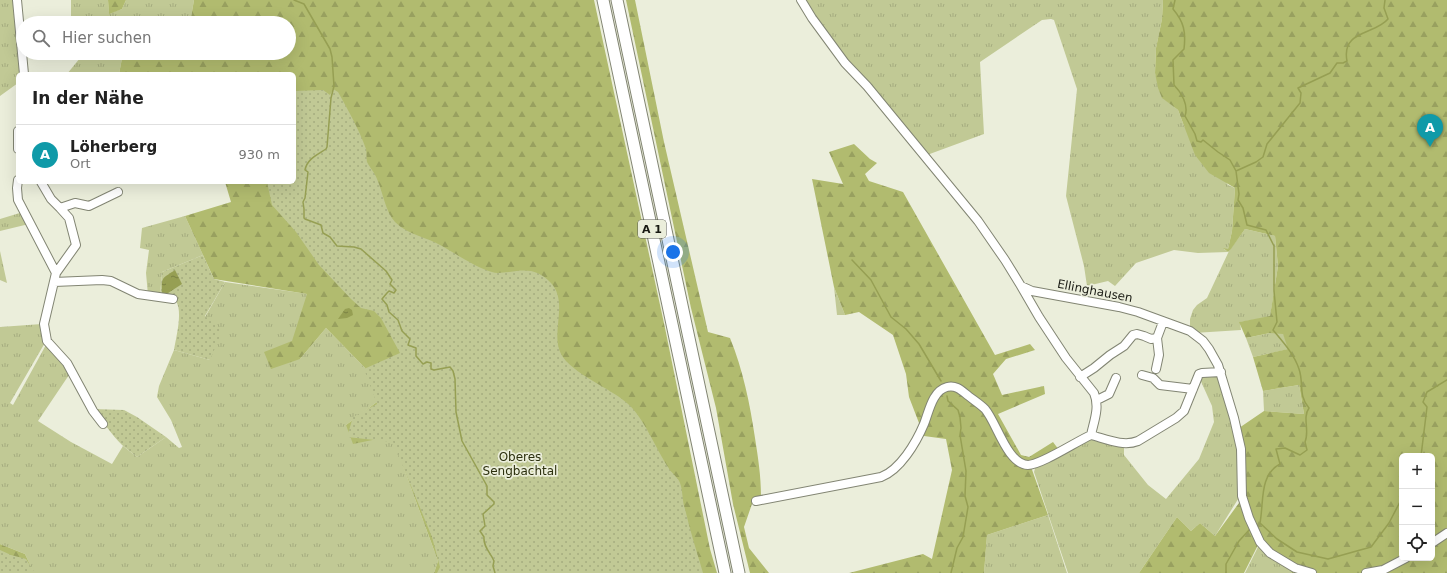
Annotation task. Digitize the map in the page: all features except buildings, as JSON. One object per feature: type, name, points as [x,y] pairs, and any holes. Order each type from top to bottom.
[{"type":"highway","name":"A 1","points":[[603,0],[725,573]]},
{"type":"highway","name":"A 1","points":[[617,0],[739,573]]},
{"type":"street","points":[[17,0],[19,16]]},
{"type":"street","points":[[801,0],[812,18],[845,63],[867,86],[978,220],[1021,286],[1031,305],[1062,354],[1094,393],[1097,400],[1097,410],[1091,435]]},
{"type":"street","points":[[23,60],[24,72]]},
{"type":"street","points":[[18,184],[18,200],[55,277]]},
{"type":"street","points":[[42,184],[51,199],[69,218],[76,245],[55,277],[44,324],[47,341],[67,363],[93,411],[103,424]]},
{"type":"street","points":[[60,208],[76,203],[89,206],[118,192]]},
{"type":"street","points":[[55,277],[111,281],[138,294],[173,299]]},
{"type":"street","name":"Ellinghausen","points":[[1021,286],[1032,291],[1119,307],[1138,312],[1190,331],[1209,349],[1221,372]]},
{"type":"street","points":[[1156,369],[1159,355],[1157,338],[1163,322]]},
{"type":"street","points":[[1080,377],[1124,346],[1133,335],[1137,334],[1151,339],[1157,338]]},
{"type":"street","points":[[756,501],[881,477],[888,474],[899,464],[914,443],[924,425],[931,404],[938,394],[945,388],[956,387],[960,389],[986,410],[1010,452],[1018,461],[1027,465],[1036,463],[1091,435],[1125,444],[1132,444],[1182,414],[1187,408],[1199,374],[1221,372],[1237,428],[1241,449],[1242,496],[1249,518],[1260,542],[1270,553],[1295,568],[1312,573]]},
{"type":"street","points":[[1142,375],[1153,378],[1160,385],[1193,389]]},
{"type":"street","points":[[1097,400],[1108,394],[1116,378]]},
{"type":"street","points":[[1435,541],[1447,533]]},
{"type":"street","points":[[1366,573],[1383,570],[1400,561]]},
{"type":"green space","points":[[0,0],[15,0],[17,16],[16,60],[21,60],[22,72],[16,72],[16,84],[0,96]]},
{"type":"green space","points":[[71,0],[108,0],[109,13],[122,9],[126,0],[194,0],[191,16],[71,16]]},
{"type":"green space","points":[[108,0],[126,0],[122,9],[109,14]]},
{"type":"green space","points":[[194,0],[594,0],[665,328],[710,549],[717,573],[434,573],[438,561],[392,436],[353,444],[346,425],[377,402],[365,368],[326,328],[300,359],[271,369],[264,352],[292,341],[307,294],[214,279],[185,216],[231,202],[226,184],[296,184],[296,72],[119,72],[122,60],[296,60],[296,16],[191,16]]},
{"type":"green space","points":[[626,0],[635,0],[664,142],[708,332],[730,338],[746,387],[757,452],[761,496],[753,501],[744,527],[749,548],[769,573],[750,573],[733,504],[716,408],[691,308]]},
{"type":"green space","points":[[805,0],[1163,0],[1162,19],[1156,48],[1155,73],[1163,98],[1178,110],[1184,126],[1228,185],[1235,188],[1232,231],[1228,249],[1224,249],[1228,252],[1198,253],[1174,250],[1136,263],[1115,286],[1108,281],[1087,286],[1084,266],[1066,196],[1077,89],[1054,20],[1042,20],[980,62],[984,134],[927,155],[901,122],[842,54],[831,39],[830,34],[827,33]]},
{"type":"green space","points":[[1163,0],[1447,0],[1447,573],[1292,573],[1287,562],[1260,541],[1244,573],[1139,573],[1177,517],[1191,531],[1200,523],[1215,536],[1244,496],[1239,428],[1264,411],[1304,414],[1299,385],[1263,391],[1253,357],[1288,349],[1283,334],[1270,333],[1246,338],[1239,322],[1270,316],[1278,266],[1275,236],[1245,229],[1228,252],[1223,248],[1228,249],[1232,231],[1235,188],[1209,173],[1195,155],[1178,110],[1162,98],[1155,73],[1156,48],[1162,19]]},
{"type":"green space","points":[[78,60],[122,60],[119,72],[69,72]]},
{"type":"green space","name":"Oberes Sengbachtal","points":[[333,89],[338,92],[357,127],[366,149],[367,162],[379,184],[386,207],[395,222],[406,230],[436,243],[486,270],[496,273],[521,270],[532,271],[546,278],[551,283],[559,299],[557,336],[561,354],[573,368],[620,397],[633,409],[644,424],[663,460],[680,483],[684,506],[703,573],[437,573],[440,567],[432,537],[393,442],[347,437],[353,417],[377,404],[364,369],[400,353],[381,318],[374,311],[361,308],[351,299],[319,265],[296,232],[272,205],[267,184],[296,184],[296,91],[323,90],[330,95]]},
{"type":"green space","points":[[854,144],[870,159],[877,163],[865,174],[869,181],[903,192],[995,355],[1030,344],[1035,350],[1006,359],[993,374],[1002,395],[1044,386],[1045,394],[998,414],[1021,455],[1029,457],[1053,442],[1059,450],[1030,464],[1048,515],[987,535],[984,573],[849,573],[923,554],[932,559],[952,470],[946,439],[924,436],[909,397],[906,374],[893,335],[859,312],[845,315],[834,287],[812,179],[843,184],[829,152]]},
{"type":"green space","points":[[23,212],[29,224],[0,231],[0,219]]},
{"type":"green space","points":[[185,216],[203,255],[162,272],[160,296],[148,295],[146,273],[149,250],[140,248],[142,228]]},
{"type":"green space","points":[[1245,229],[1275,236],[1278,266],[1270,317],[1240,322],[1241,330],[1194,333],[1190,330],[1190,319],[1193,310],[1207,298],[1229,251]]},
{"type":"green space","points":[[0,251],[7,283],[0,280]]},
{"type":"green space","points":[[203,255],[214,279],[225,282],[205,316],[222,331],[210,360],[174,350],[179,318],[178,306],[176,301],[160,296],[162,272]]},
{"type":"green space","points":[[225,282],[308,294],[300,359],[326,328],[365,368],[377,402],[346,425],[392,436],[438,561],[434,573],[34,573],[25,554],[0,544],[0,327],[42,324],[46,341],[10,403],[13,405],[47,343],[71,372],[38,421],[71,442],[112,464],[123,446],[137,457],[166,437],[179,448],[182,447],[171,420],[157,397],[159,386],[174,350],[210,360],[205,317]]},
{"type":"green space","points":[[834,287],[845,315],[837,315]]},
{"type":"green space","points":[[1270,333],[1283,333],[1289,349],[1253,357],[1246,338]]},
{"type":"green space","points":[[1214,374],[1220,377],[1236,430],[1240,496],[1215,536],[1200,523],[1191,531],[1177,517],[1139,573],[1068,573],[1034,472],[1036,465],[1089,438],[1124,446],[1124,455],[1148,485],[1166,499],[1199,459],[1214,422],[1212,406],[1199,377]]},
{"type":"green space","points":[[1299,385],[1304,414],[1264,411],[1263,391]]},
{"type":"green space","points":[[93,409],[124,410],[166,437],[137,457],[118,441]]},
{"type":"green space","points":[[1048,515],[1067,573],[984,573],[987,535]]},
{"type":"green space","points":[[1260,543],[1288,564],[1292,573],[1245,573]]},
{"type":"green space","points":[[0,544],[25,554],[34,573],[0,573]]},
{"type":"green space","points":[[0,550],[26,559],[35,573],[0,573]]},
{"type":"water","points":[[175,270],[182,284],[165,295],[162,295],[162,282],[164,278]]},
{"type":"water","points":[[349,308],[352,310],[353,315],[347,318],[338,319],[345,309]]},
{"type":"waterway","points":[[294,0],[304,4],[330,49],[334,86],[331,98],[327,147],[310,160],[305,170],[308,172],[305,198],[303,202],[304,218],[321,225],[323,233],[330,237],[337,246],[361,249],[386,271],[392,280],[390,284],[396,290],[394,293],[389,291],[382,299],[387,305],[389,312],[398,320],[402,331],[410,339],[408,345],[416,348],[416,356],[423,364],[427,362],[431,363],[431,369],[434,370],[450,367],[453,371],[455,379],[456,412],[462,441],[487,486],[487,495],[494,502],[494,504],[483,514],[485,526],[480,531],[484,537],[486,547],[494,561],[493,566],[495,573]]},
{"type":"waterway","points":[[1175,0],[1173,9],[1180,18],[1185,37],[1184,49],[1173,60],[1174,85],[1184,99],[1186,108],[1185,116],[1195,134],[1197,141],[1201,142],[1203,140],[1230,160],[1236,171],[1239,194],[1238,200],[1243,208],[1247,225],[1266,230],[1274,246],[1274,291],[1277,322],[1273,330],[1288,348],[1297,364],[1300,374],[1302,394],[1309,408],[1306,416],[1307,433],[1305,442],[1307,450],[1300,455],[1285,448],[1276,449],[1280,464],[1273,469],[1265,482],[1260,523],[1277,539],[1297,552],[1328,559],[1371,547],[1389,523],[1399,504]]},
{"type":"waterway","points":[[1236,171],[1256,162],[1263,157],[1267,144],[1300,103],[1301,93],[1298,88],[1330,73],[1337,63],[1347,61],[1349,44],[1354,38],[1375,28],[1388,19],[1384,8],[1385,0]]},
{"type":"waterway","points":[[852,260],[871,280],[891,317],[906,329],[919,344],[941,381]]},
{"type":"waterway","points":[[1421,453],[1427,407],[1423,402],[1427,392],[1447,380]]},
{"type":"waterway","points":[[947,396],[948,401],[958,410],[960,417],[960,435],[966,471],[965,496],[968,507],[963,537],[957,548],[951,573]]},
{"type":"waterway","points":[[1226,573],[1226,564],[1239,541],[1250,529]]},
{"type":"place","name":"Löherberg","points":[[1430,147]]}]
